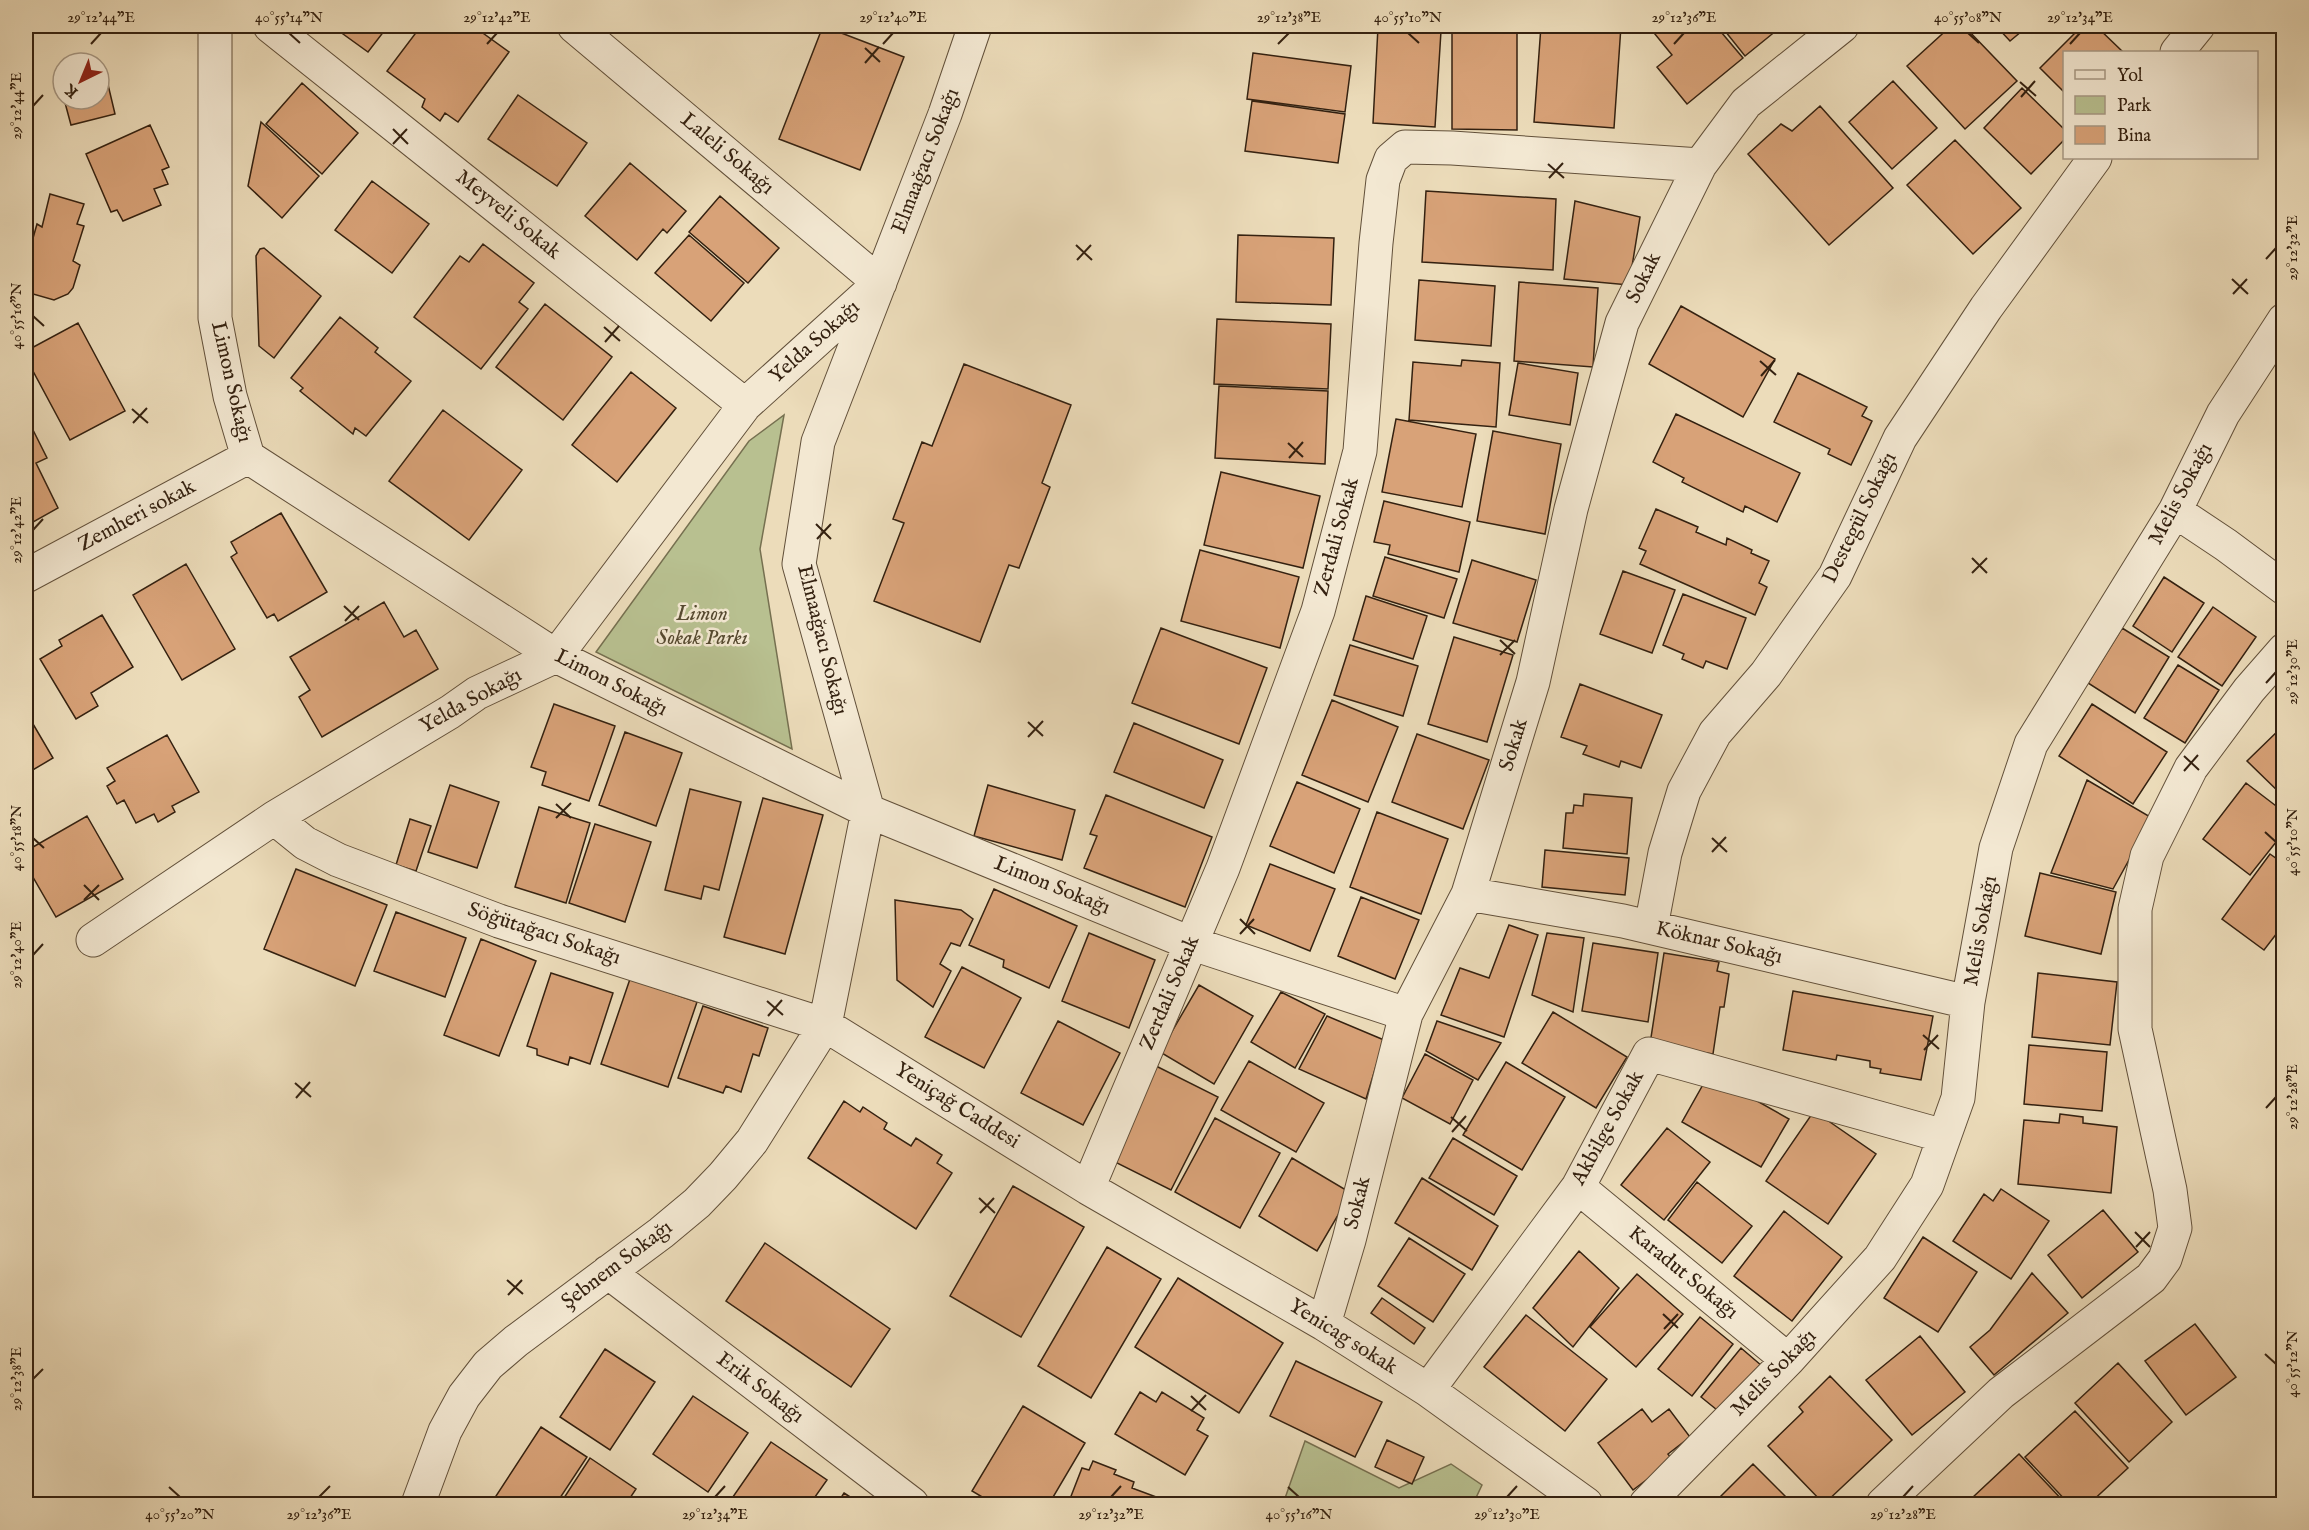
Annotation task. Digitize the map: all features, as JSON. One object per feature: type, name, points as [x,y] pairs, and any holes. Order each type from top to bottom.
[{"type":"street","name":"Limon Sokağı","points":[[215,26],[215,318],[230,396],[248,457],[556,656],[868,811],[1190,943],[1406,1014]]},
{"type":"street","name":"Meyveli Sokak","points":[[270,26],[745,405]]},
{"type":"street","name":"Laleli Sokağı","points":[[574,26],[880,282]]},
{"type":"street","name":"Elmaağacı Sokağı","points":[[825,1025],[868,811],[799,564],[818,442],[945,114],[975,26]]},
{"type":"street","name":"Sokak","points":[[1324,1324],[1349,1240],[1406,1014],[1468,894],[1533,682],[1571,509],[1622,324],[1700,165],[1746,103],[1842,26]]},
{"type":"street","points":[[2178,51],[2198,26]]},
{"type":"street","name":"Zerdali Sokak","points":[[1088,1188],[1223,868],[1318,611],[1359,451],[1376,243],[1383,180],[1391,159],[1406,147],[1452,148],[1700,165]]},
{"type":"street","name":"Destegül Sokağı","points":[[1651,927],[1665,853],[1684,791],[1715,733],[1766,674],[1835,576],[1900,438],[1986,308],[2095,159]]},
{"type":"street","name":"Yelda Sokağı","points":[[93,940],[274,818],[450,712],[477,693],[556,656],[745,405],[880,282]]},
{"type":"street","name":"Melis Sokağı","points":[[1646,1504],[1788,1360],[1880,1258],[1928,1185],[1958,1098],[1968,1002],[1996,848],[2031,744],[2175,511],[2223,414],[2283,320]]},
{"type":"street","name":"Zemheri sokak","points":[[26,576],[248,457]]},
{"type":"street","points":[[2175,511],[2226,545],[2283,588]]},
{"type":"street","points":[[1883,1504],[2001,1393],[2151,1278],[2165,1259],[2175,1228],[2170,1190],[2135,1029],[2135,909],[2147,856],[2191,768],[2249,690],[2283,650]]},
{"type":"street","name":"Söğütağacı Sokağı","points":[[274,818],[305,843],[338,860],[489,917],[825,1025]]},
{"type":"street","name":"Köknar Sokağı","points":[[1468,894],[1651,927],[1968,1002]]},
{"type":"street","name":"Yeniçağ Caddesi","points":[[825,1025],[1088,1188]]},
{"type":"street","name":"Şebnem Sokağı","points":[[419,1504],[445,1431],[464,1396],[488,1365],[516,1341],[661,1233],[697,1203],[753,1141],[825,1025]]},
{"type":"street","name":"Akbilge Sokak","points":[[1428,1390],[1578,1187],[1649,1054],[1944,1136]]},
{"type":"street","name":"Karadut Sokağı","points":[[1578,1187],[1788,1360]]},
{"type":"street","name":"Yenicag sokak","points":[[1088,1188],[1324,1324],[1428,1390],[1586,1504]]},
{"type":"street","name":"Erik Sokağı","points":[[608,1272],[912,1504]]},
{"type":"green space","name":"Limon Sokak Parkı","points":[[784,415],[760,549],[792,749],[596,652],[749,441]]},
{"type":"green space","points":[[1305,1441],[1399,1488],[1451,1464],[1482,1485],[1473,1504],[1283,1504]]},
{"type":"building","points":[[332,26],[388,26],[368,52]]},
{"type":"building","points":[[421,26],[473,26],[509,52],[458,122],[445,113],[440,121],[422,107],[425,99],[387,71]]},
{"type":"building","points":[[823,26],[904,57],[860,170],[779,139]]},
{"type":"building","points":[[1452,26],[1517,26],[1517,130],[1452,129]]},
{"type":"building","points":[[1541,26],[1621,26],[1614,128],[1534,122]]},
{"type":"building","points":[[1653,26],[1716,26],[1743,58],[1687,104],[1657,67],[1672,55],[1650,28]]},
{"type":"building","points":[[1721,26],[1782,26],[1745,56]]},
{"type":"building","points":[[1951,26],[1964,26],[2017,81],[1965,129],[1907,66]]},
{"type":"building","points":[[1996,26],[2028,26],[2010,41]]},
{"type":"building","points":[[2082,26],[2096,26],[2122,51],[2063,51],[2063,91],[2040,68]]},
{"type":"building","points":[[1378,27],[1441,31],[1435,127],[1373,123]]},
{"type":"building","points":[[1253,53],[1351,66],[1345,112],[1247,99]]},
{"type":"building","points":[[1893,81],[1937,128],[1892,169],[1849,122]]},
{"type":"building","points":[[302,83],[358,133],[322,174],[266,124]]},
{"type":"building","points":[[2022,88],[2063,128],[2063,141],[2031,174],[1984,128]]},
{"type":"building","points":[[518,95],[587,143],[557,186],[488,139]]},
{"type":"building","points":[[111,97],[115,114],[71,125],[67,111],[111,111]]},
{"type":"building","points":[[1252,101],[1345,114],[1338,163],[1245,151]]},
{"type":"building","points":[[1820,106],[1893,188],[1829,245],[1748,154],[1781,124],[1792,131]]},
{"type":"building","points":[[261,122],[319,176],[282,218],[248,186]]},
{"type":"building","points":[[150,125],[169,167],[162,170],[168,184],[154,189],[161,205],[123,221],[117,210],[111,212],[86,154]]},
{"type":"building","points":[[1955,140],[2021,208],[1973,254],[1907,185]]},
{"type":"building","points":[[630,163],[686,211],[667,233],[663,229],[637,260],[585,216]]},
{"type":"building","points":[[372,181],[429,224],[392,273],[335,230]]},
{"type":"building","points":[[1426,191],[1556,199],[1553,270],[1422,262]]},
{"type":"building","points":[[50,194],[84,204],[77,224],[84,226],[73,261],[80,265],[73,288],[68,294],[54,300],[26,292],[26,263],[37,224],[42,227]]},
{"type":"building","points":[[720,196],[779,248],[748,283],[689,232]]},
{"type":"building","points":[[1575,201],[1640,217],[1629,285],[1564,279]]},
{"type":"building","points":[[689,235],[744,283],[711,321],[655,273]]},
{"type":"building","points":[[1238,235],[1334,238],[1331,305],[1236,302]]},
{"type":"building","points":[[483,244],[534,283],[519,302],[528,309],[481,369],[414,317],[460,256],[469,262]]},
{"type":"building","points":[[264,248],[321,296],[274,358],[259,346],[256,256],[260,249]]},
{"type":"building","points":[[1419,280],[1495,286],[1491,346],[1415,340]]},
{"type":"building","points":[[1519,282],[1598,288],[1593,367],[1514,361]]},
{"type":"building","points":[[545,304],[612,357],[563,420],[496,367]]},
{"type":"building","points":[[1681,306],[1775,359],[1743,417],[1649,364]]},
{"type":"building","points":[[340,317],[378,348],[375,352],[411,381],[366,436],[355,428],[353,434],[300,391],[303,388],[291,378]]},
{"type":"building","points":[[1217,319],[1331,324],[1328,389],[1214,384]]},
{"type":"building","points":[[78,323],[125,411],[70,440],[26,358],[26,351]]},
{"type":"building","points":[[1462,360],[1500,363],[1496,427],[1409,420],[1413,362],[1461,366]]},
{"type":"building","points":[[1518,363],[1578,373],[1570,425],[1509,415]]},
{"type":"building","points":[[964,364],[1071,405],[1042,483],[1050,487],[1019,568],[1009,565],[980,642],[874,601],[904,523],[893,519],[922,442],[932,446]]},
{"type":"building","points":[[631,372],[676,408],[617,482],[572,445]]},
{"type":"building","points":[[1798,373],[1867,407],[1862,416],[1872,421],[1851,465],[1828,454],[1830,449],[1774,422]]},
{"type":"building","points":[[1219,386],[1328,391],[1325,464],[1215,458]]},
{"type":"building","points":[[443,410],[522,470],[469,540],[389,481]]},
{"type":"building","points":[[1676,414],[1800,473],[1777,522],[1745,506],[1743,512],[1682,482],[1684,478],[1653,462]]},
{"type":"building","points":[[26,416],[47,458],[36,463],[58,508],[26,526]]},
{"type":"building","points":[[1396,419],[1476,434],[1462,507],[1382,492]]},
{"type":"building","points":[[1493,431],[1561,444],[1545,534],[1477,521]]},
{"type":"building","points":[[1221,472],[1320,496],[1303,568],[1204,545]]},
{"type":"building","points":[[1384,501],[1470,522],[1459,572],[1388,554],[1390,545],[1374,542]]},
{"type":"building","points":[[1656,509],[1698,527],[1696,532],[1726,545],[1727,538],[1769,561],[1759,583],[1767,587],[1755,615],[1640,564],[1646,551],[1639,548]]},
{"type":"building","points":[[281,513],[327,592],[278,621],[274,614],[267,618],[231,557],[237,553],[231,542]]},
{"type":"building","points":[[1200,550],[1299,577],[1280,648],[1181,621]]},
{"type":"building","points":[[1385,557],[1457,579],[1444,618],[1373,596]]},
{"type":"building","points":[[1472,560],[1536,580],[1517,642],[1453,623]]},
{"type":"building","points":[[186,564],[235,649],[182,680],[133,595]]},
{"type":"building","points":[[1623,571],[1675,590],[1652,653],[1600,634]]},
{"type":"building","points":[[2164,577],[2204,603],[2172,652],[2133,626]]},
{"type":"building","points":[[1683,594],[1746,618],[1727,669],[1706,661],[1703,668],[1682,659],[1684,654],[1663,645]]},
{"type":"building","points":[[1366,596],[1427,616],[1413,659],[1353,640]]},
{"type":"building","points":[[384,602],[404,637],[416,630],[438,669],[322,737],[299,697],[310,690],[290,657]]},
{"type":"building","points":[[2213,607],[2256,637],[2222,686],[2178,657]]},
{"type":"building","points":[[102,615],[133,667],[91,693],[98,706],[76,719],[40,659],[62,646],[59,640]]},
{"type":"building","points":[[1161,628],[1267,668],[1239,744],[1132,703]]},
{"type":"building","points":[[2122,628],[2169,657],[2135,713],[2088,683]]},
{"type":"building","points":[[1454,637],[1513,655],[1487,742],[1428,724]]},
{"type":"building","points":[[1350,645],[1418,666],[1403,716],[1334,695]]},
{"type":"building","points":[[2178,665],[2219,690],[2185,743],[2144,718]]},
{"type":"building","points":[[1580,684],[1662,715],[1641,768],[1621,761],[1619,767],[1583,754],[1587,746],[1561,737]]},
{"type":"building","points":[[1332,700],[1398,727],[1368,802],[1302,775]]},
{"type":"building","points":[[554,704],[615,726],[589,801],[542,785],[546,772],[531,767]]},
{"type":"building","points":[[2092,704],[2167,752],[2133,804],[2059,756]]},
{"type":"building","points":[[26,712],[53,758],[26,774]]},
{"type":"building","points":[[1134,723],[1223,760],[1204,808],[1114,772]]},
{"type":"building","points":[[2284,725],[2284,797],[2247,761]]},
{"type":"building","points":[[625,732],[682,753],[656,826],[599,805]]},
{"type":"building","points":[[1417,734],[1489,760],[1463,829],[1392,802]]},
{"type":"building","points":[[167,735],[199,792],[172,806],[175,812],[158,822],[154,814],[136,823],[124,800],[117,804],[107,786],[115,781],[107,768]]},
{"type":"building","points":[[2087,780],[2152,818],[2113,889],[2051,873]]},
{"type":"building","points":[[1297,782],[1360,809],[1334,873],[1270,846]]},
{"type":"building","points":[[2246,783],[2284,812],[2284,832],[2250,875],[2203,839]]},
{"type":"building","points":[[450,785],[499,802],[477,868],[428,852]]},
{"type":"building","points":[[988,785],[1075,810],[1062,860],[974,836]]},
{"type":"building","points":[[690,789],[741,802],[719,890],[704,886],[701,899],[665,890]]},
{"type":"building","points":[[1584,794],[1632,798],[1627,854],[1563,848],[1566,813],[1573,813],[1574,805],[1583,806]]},
{"type":"building","points":[[1106,795],[1212,837],[1185,907],[1084,868],[1097,836],[1090,834]]},
{"type":"building","points":[[763,798],[823,815],[785,954],[724,937]]},
{"type":"building","points":[[539,807],[590,823],[566,903],[515,887]]},
{"type":"building","points":[[1377,812],[1448,839],[1421,914],[1350,887]]},
{"type":"building","points":[[87,816],[123,879],[56,917],[26,865],[26,851]]},
{"type":"building","points":[[410,819],[431,826],[416,871],[396,865]]},
{"type":"building","points":[[595,824],[651,842],[625,922],[569,903]]},
{"type":"building","points":[[1545,850],[1629,858],[1625,895],[1542,887]]},
{"type":"building","points":[[2270,854],[2284,864],[2284,924],[2264,950],[2222,919]]},
{"type":"building","points":[[1270,864],[1335,889],[1310,951],[1246,925]]},
{"type":"building","points":[[296,869],[387,905],[355,986],[264,949]]},
{"type":"building","points":[[2040,873],[2116,892],[2101,954],[2025,936]]},
{"type":"building","points":[[994,889],[1077,926],[1049,988],[1003,967],[1004,960],[969,945]]},
{"type":"building","points":[[1361,897],[1419,920],[1395,979],[1338,956]]},
{"type":"building","points":[[895,900],[961,910],[973,919],[960,946],[951,943],[940,964],[951,971],[933,1007],[897,980]]},
{"type":"building","points":[[396,912],[466,938],[445,997],[374,971]]},
{"type":"building","points":[[1509,925],[1538,935],[1504,1037],[1441,1015],[1460,968],[1489,978]]},
{"type":"building","points":[[1089,933],[1155,960],[1129,1028],[1062,1001]]},
{"type":"building","points":[[1547,933],[1584,938],[1573,1012],[1532,995]]},
{"type":"building","points":[[481,939],[536,961],[499,1056],[444,1035]]},
{"type":"building","points":[[1593,943],[1658,953],[1648,1022],[1582,1011]]},
{"type":"building","points":[[1664,953],[1719,962],[1717,971],[1729,974],[1724,1007],[1720,1007],[1713,1054],[1650,1044]]},
{"type":"building","points":[[962,967],[1021,998],[984,1068],[925,1037]]},
{"type":"building","points":[[551,973],[613,993],[590,1064],[570,1057],[568,1065],[537,1055],[537,1049],[527,1046]]},
{"type":"building","points":[[2038,973],[2117,982],[2110,1045],[2032,1037]]},
{"type":"building","points":[[630,979],[697,1002],[668,1087],[601,1064]]},
{"type":"building","points":[[1199,985],[1253,1016],[1214,1084],[1160,1052]]},
{"type":"building","points":[[1793,991],[1933,1016],[1921,1080],[1880,1073],[1881,1069],[1870,1067],[1870,1061],[1837,1055],[1836,1060],[1783,1050]]},
{"type":"building","points":[[1281,992],[1325,1014],[1295,1068],[1251,1042]]},
{"type":"building","points":[[703,1006],[768,1028],[759,1056],[753,1054],[741,1092],[726,1086],[723,1093],[678,1078]]},
{"type":"building","points":[[1553,1012],[1627,1057],[1596,1108],[1522,1063]]},
{"type":"building","points":[[1327,1016],[1384,1040],[1366,1099],[1299,1069]]},
{"type":"building","points":[[1058,1021],[1120,1053],[1083,1125],[1021,1093]]},
{"type":"building","points":[[1437,1021],[1501,1043],[1478,1080],[1426,1051]]},
{"type":"building","points":[[2029,1045],[2107,1052],[2102,1111],[2024,1104]]},
{"type":"building","points":[[1425,1054],[1473,1080],[1450,1124],[1402,1098]]},
{"type":"building","points":[[1249,1061],[1324,1103],[1296,1152],[1221,1110]]},
{"type":"building","points":[[1506,1062],[1565,1097],[1522,1170],[1463,1135]]},
{"type":"building","points":[[1156,1066],[1218,1097],[1171,1190],[1109,1159]]},
{"type":"building","points":[[1709,1074],[1789,1119],[1761,1167],[1682,1122]]},
{"type":"building","points":[[844,1101],[860,1112],[863,1107],[887,1123],[884,1129],[911,1146],[916,1138],[942,1155],[937,1163],[952,1173],[916,1229],[808,1158]]},
{"type":"building","points":[[1814,1111],[1876,1154],[1828,1224],[1766,1181]]},
{"type":"building","points":[[2060,1114],[2083,1117],[2083,1123],[2117,1127],[2111,1193],[2018,1184],[2024,1120],[2059,1123]]},
{"type":"building","points":[[1215,1118],[1280,1153],[1240,1228],[1175,1192]]},
{"type":"building","points":[[1667,1128],[1710,1162],[1664,1220],[1621,1185]]},
{"type":"building","points":[[1453,1138],[1517,1176],[1494,1215],[1429,1178]]},
{"type":"building","points":[[1292,1158],[1351,1193],[1317,1251],[1259,1216]]},
{"type":"building","points":[[1422,1178],[1498,1226],[1472,1270],[1395,1223]]},
{"type":"building","points":[[1697,1182],[1752,1226],[1722,1263],[1668,1220]]},
{"type":"building","points":[[1013,1186],[1084,1227],[1021,1337],[950,1296]]},
{"type":"building","points":[[2001,1189],[2049,1221],[2011,1279],[1953,1241],[1984,1194],[1993,1201]]},
{"type":"building","points":[[2103,1210],[2138,1252],[2082,1298],[2048,1255]]},
{"type":"building","points":[[1784,1211],[1842,1257],[1792,1321],[1734,1276]]},
{"type":"building","points":[[1923,1237],[1977,1272],[1938,1332],[1884,1298]]},
{"type":"building","points":[[1409,1238],[1465,1274],[1433,1322],[1378,1286]]},
{"type":"building","points":[[765,1243],[890,1329],[851,1387],[726,1301]]},
{"type":"building","points":[[1107,1247],[1161,1279],[1091,1398],[1038,1366]]},
{"type":"building","points":[[1579,1251],[1619,1288],[1573,1347],[1533,1308]]},
{"type":"building","points":[[2032,1273],[2068,1313],[1994,1375],[1970,1347],[1990,1330]]},
{"type":"building","points":[[1637,1274],[1683,1314],[1636,1367],[1590,1327]]},
{"type":"building","points":[[1178,1278],[1283,1343],[1239,1413],[1135,1347]]},
{"type":"building","points":[[1382,1298],[1425,1328],[1414,1344],[1371,1313]]},
{"type":"building","points":[[1526,1315],[1607,1379],[1565,1431],[1484,1367]]},
{"type":"building","points":[[1700,1317],[1733,1344],[1692,1396],[1658,1369]]},
{"type":"building","points":[[2195,1324],[2236,1377],[2186,1415],[2145,1361]]},
{"type":"building","points":[[1920,1336],[1965,1392],[1912,1435],[1866,1380]]},
{"type":"building","points":[[1741,1348],[1762,1366],[1722,1414],[1701,1397]]},
{"type":"building","points":[[605,1349],[655,1382],[610,1450],[560,1417]]},
{"type":"building","points":[[1296,1361],[1382,1402],[1355,1457],[1270,1416]]},
{"type":"building","points":[[2118,1363],[2172,1422],[2129,1462],[2075,1403]]},
{"type":"building","points":[[1830,1376],[1892,1440],[1824,1504],[1768,1446],[1803,1412],[1799,1407]]},
{"type":"building","points":[[1140,1392],[1156,1402],[1162,1392],[1204,1418],[1197,1430],[1208,1436],[1185,1475],[1115,1434]]},
{"type":"building","points":[[693,1396],[748,1433],[708,1492],[653,1454]]},
{"type":"building","points":[[1023,1406],[1085,1443],[1049,1504],[994,1504],[972,1491]]},
{"type":"building","points":[[1642,1409],[1652,1422],[1669,1409],[1690,1437],[1668,1454],[1673,1460],[1633,1490],[1598,1443]]},
{"type":"building","points":[[2075,1411],[2128,1468],[2089,1504],[2069,1504],[2025,1457]]},
{"type":"building","points":[[541,1427],[587,1457],[556,1504],[508,1504],[496,1496]]},
{"type":"building","points":[[1387,1440],[1424,1457],[1412,1484],[1375,1467]]},
{"type":"building","points":[[771,1442],[827,1480],[810,1504],[728,1504]]},
{"type":"building","points":[[2019,1454],[2066,1504],[1978,1504],[1972,1498]]},
{"type":"building","points":[[590,1458],[636,1489],[626,1504],[560,1504]]},
{"type":"building","points":[[1093,1461],[1116,1470],[1114,1474],[1134,1482],[1132,1488],[1175,1504],[1068,1504],[1082,1468],[1089,1470]]},
{"type":"building","points":[[1753,1464],[1793,1504],[1713,1504]]},
{"type":"building","points":[[844,1493],[861,1504],[837,1504]]}]
